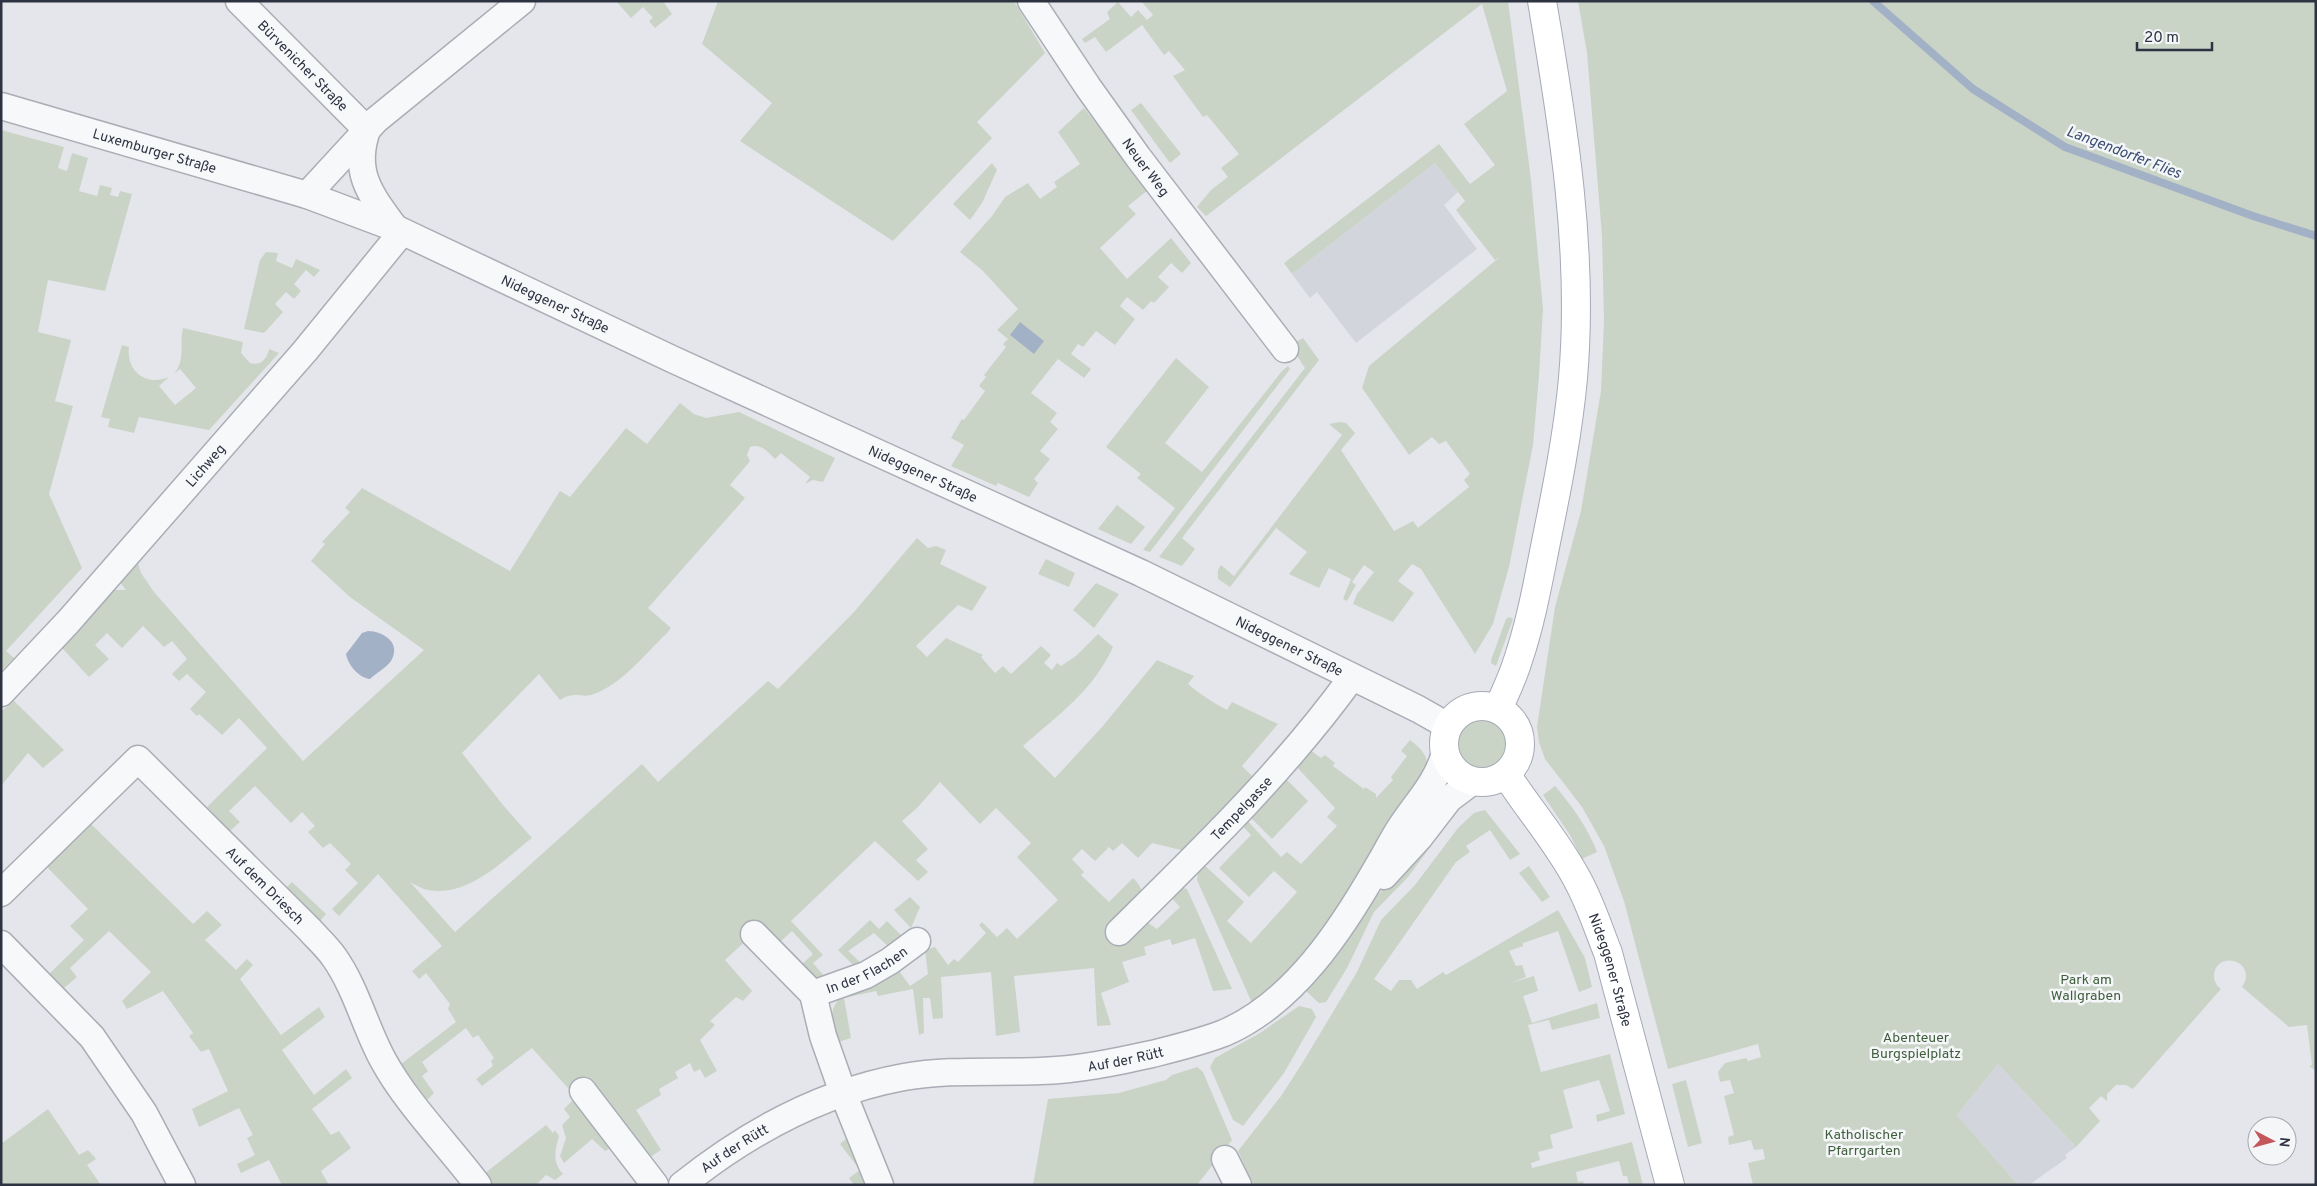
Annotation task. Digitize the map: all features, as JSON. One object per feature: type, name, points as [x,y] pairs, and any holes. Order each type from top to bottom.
[{"type":"main road","points":[[1498,709],[1518,662],[1533,604],[1554,504],[1573,378],[1575,293],[1573,232],[1558,94],[1542,1]]},
{"type":"main road","points":[[1487,706],[1498,709],[1514,724],[1519,737],[1518,753],[1506,774],[1493,781],[1472,781],[1450,766],[1444,753],[1448,726],[1459,712],[1469,707],[1487,706]]},
{"type":"main road","name":"Nideggener Straße","points":[[1506,774],[1578,880],[1595,919],[1608,953],[1670,1185]]},
{"type":"street","name":"Bürvenicher Straße","points":[[239,1],[367,130]]},
{"type":"street","points":[[307,196],[367,130],[452,57],[522,1]]},
{"type":"street","name":"Neuer Weg","points":[[1031,1],[1088,87],[1138,157],[1285,349]]},
{"type":"street","name":"Luxemburger Straße","points":[[1,106],[307,196]]},
{"type":"street","name":"Nideggener Straße","points":[[367,130],[361,158],[362,174],[369,192],[399,230]]},
{"type":"street","name":"Nideggener Straße","points":[[307,196],[399,230],[674,360],[1141,573],[1282,640],[1448,726]]},
{"type":"street","name":"Lichweg","points":[[1,693],[68,622],[305,351],[399,230]]},
{"type":"street","name":"Tempelgasse","points":[[1119,932],[1183,869],[1290,755],[1352,677]]},
{"type":"street","name":"Auf der Rütt","points":[[682,1185],[768,1126],[843,1093],[905,1077],[945,1072],[1042,1071],[1093,1066],[1172,1049],[1224,1032],[1270,1004],[1320,955],[1354,907],[1401,826],[1434,781],[1440,769],[1444,753]]},
{"type":"street","name":"Auf dem Driesch","points":[[1,893],[138,759],[309,928],[334,957],[352,988],[366,1027],[383,1061],[399,1086],[478,1185]]},
{"type":"street","name":"Auf der Rütt","points":[[1354,907],[1419,838],[1449,799],[1472,781]]},
{"type":"street","name":"In der Flachen","points":[[754,934],[813,994],[823,1036],[843,1093]]},
{"type":"street","name":"In der Flachen","points":[[813,994],[866,975],[890,961],[917,941]]},
{"type":"street","points":[[1,944],[92,1037],[144,1113],[182,1185]]},
{"type":"street","points":[[583,1091],[655,1185]]},
{"type":"street","points":[[843,1093],[880,1185]]},
{"type":"street","points":[[1225,1159],[1238,1185]]},
{"type":"shaded area","points":[[1435,163],[1458,192],[1444,205],[1477,249],[1356,343],[1317,292],[1310,298],[1292,274]]},
{"type":"shaded area","points":[[1998,1064],[2076,1147],[2065,1155],[2067,1158],[2029,1185],[2018,1185],[1957,1115]]},
{"type":"green space","points":[[616,1],[663,1],[672,14],[655,28],[649,21],[653,18],[643,7],[631,18]]},
{"type":"green space","points":[[718,1],[1014,1],[1045,53],[977,122],[992,138],[893,241],[740,141],[772,103],[702,44]]},
{"type":"green space","points":[[1141,1],[1508,1],[1531,180],[1543,309],[1533,445],[1509,567],[1493,624],[1475,654],[1421,569],[1412,564],[1398,581],[1414,593],[1393,622],[1353,604],[1357,594],[1374,572],[1364,565],[1352,582],[1356,585],[1347,601],[1343,599],[1351,579],[1329,568],[1319,588],[1289,574],[1307,552],[1276,528],[1230,587],[1218,579],[1218,570],[1221,565],[1234,576],[1342,435],[1329,424],[1346,423],[1355,433],[1341,450],[1394,531],[1413,521],[1418,528],[1469,487],[1464,480],[1470,474],[1446,441],[1439,444],[1432,437],[1409,455],[1362,388],[1369,366],[1501,256],[1495,260],[1456,210],[1465,201],[1435,163],[1292,274],[1284,263],[1439,144],[1470,184],[1495,165],[1464,124],[1507,91],[1482,4],[1206,216],[1197,207],[1211,190],[1228,177],[1221,168],[1239,154],[1207,115],[1203,117],[1173,76],[1185,70],[1169,51],[1164,55],[1142,25],[1106,52],[1095,37],[1085,43],[1082,39],[1110,19],[1107,12],[1118,2],[1131,17],[1138,10],[1147,20],[1153,15]]},
{"type":"green space","points":[[1578,1],[2316,1],[2316,1071],[2309,1066],[2312,1065],[2307,1025],[2289,1027],[2242,987],[2246,978],[2245,971],[2241,965],[2235,962],[2222,962],[2216,967],[2214,975],[2216,983],[2221,989],[2133,1089],[2126,1085],[2116,1085],[2107,1094],[2107,1101],[2101,1096],[2089,1108],[2100,1121],[2076,1147],[1998,1064],[1957,1115],[2018,1185],[1753,1185],[1748,1163],[1765,1159],[1763,1149],[1754,1150],[1751,1140],[1729,1145],[1728,1137],[1734,1135],[1724,1096],[1734,1093],[1730,1080],[1720,1082],[1718,1072],[1725,1063],[1746,1058],[1748,1061],[1761,1057],[1758,1044],[1668,1069],[1624,901],[1604,846],[1582,807],[1545,759],[1539,742],[1537,727],[1555,607],[1581,511],[1601,391],[1604,320],[1602,236],[1587,53]]},
{"type":"green space","points":[[1141,103],[1181,154],[1170,163],[1131,110]]},
{"type":"green space","points":[[1084,108],[1148,190],[1128,206],[1136,214],[1100,248],[1127,279],[1171,238],[1191,263],[1182,273],[1171,263],[1158,277],[1169,287],[1154,303],[1151,301],[1143,310],[1127,297],[1120,306],[1135,319],[1115,345],[1096,331],[1083,347],[1078,344],[1071,354],[1091,369],[1084,378],[1058,359],[1031,393],[1057,413],[1050,422],[1058,429],[1040,451],[1050,459],[1034,479],[1038,483],[1029,497],[998,483],[996,486],[951,466],[964,445],[951,438],[962,419],[964,420],[985,391],[979,386],[986,377],[984,375],[1006,347],[1003,344],[1008,339],[997,330],[1018,309],[983,271],[960,252],[992,216],[1005,197],[1028,183],[1040,199],[1057,187],[1054,182],[1080,164],[1058,132]]},
{"type":"green space","points":[[1,130],[64,147],[58,168],[67,171],[72,153],[88,158],[79,191],[97,196],[100,185],[112,188],[110,195],[118,197],[120,191],[132,194],[105,291],[48,280],[38,332],[71,340],[55,401],[73,406],[49,494],[82,568],[6,651],[14,658],[1,671]]},
{"type":"green space","points":[[992,163],[997,170],[982,203],[970,220],[953,204]]},
{"type":"green space","points":[[266,252],[278,253],[276,261],[292,268],[296,259],[320,270],[314,277],[306,270],[294,284],[301,291],[294,299],[286,292],[275,304],[283,312],[264,333],[244,329],[260,260]]},
{"type":"green space","points":[[183,328],[243,342],[241,353],[250,363],[260,363],[267,356],[269,349],[279,353],[209,430],[139,417],[134,433],[108,427],[110,419],[101,417],[122,345],[129,347],[131,363],[139,375],[153,380],[169,377],[159,386],[175,405],[196,388],[180,369],[174,374],[180,363]]},
{"type":"green space","points":[[1303,338],[1319,360],[1182,538],[1195,549],[1182,566],[1159,557],[1305,368],[1290,345]]},
{"type":"green space","points":[[1176,358],[1209,387],[1165,443],[1202,472],[1282,371],[1288,366],[1290,369],[1150,552],[1143,550],[1175,508],[1137,478],[1141,474],[1106,447]]},
{"type":"green space","points":[[680,403],[694,414],[706,418],[739,412],[835,458],[823,482],[813,480],[805,484],[810,477],[781,453],[775,459],[761,447],[750,447],[747,455],[750,461],[730,485],[745,498],[648,608],[671,628],[666,634],[624,676],[594,694],[586,696],[575,695],[560,700],[539,674],[462,753],[532,838],[497,866],[471,883],[443,891],[428,890],[410,882],[455,932],[642,764],[658,782],[768,681],[778,689],[854,612],[917,538],[928,548],[936,546],[946,550],[940,564],[987,587],[972,611],[958,605],[916,646],[927,657],[946,638],[983,655],[981,657],[995,673],[1003,666],[1011,674],[1041,646],[1051,655],[1044,663],[1052,670],[1057,663],[1061,666],[1076,656],[1098,634],[1113,647],[1105,663],[1085,689],[1062,713],[1023,746],[1055,778],[1102,727],[1157,660],[1194,676],[1188,684],[1206,698],[1227,710],[1232,702],[1278,724],[1242,766],[1256,780],[1185,851],[1152,843],[1138,858],[1122,843],[1113,851],[1109,847],[1095,861],[1082,849],[1072,859],[1084,872],[1081,875],[1109,902],[1133,878],[1142,892],[1141,918],[1157,929],[1180,907],[1167,893],[1174,886],[1187,889],[1232,989],[1213,991],[1195,938],[1172,945],[1170,939],[1144,947],[1146,955],[1122,962],[1129,982],[1101,993],[1111,1025],[1097,1026],[1094,968],[1014,976],[1020,1032],[996,1036],[991,972],[941,977],[943,1018],[933,1019],[930,998],[923,998],[924,1033],[919,1035],[913,989],[878,996],[876,991],[844,998],[851,1038],[839,1042],[832,1017],[833,1009],[843,997],[899,971],[910,986],[928,974],[925,950],[935,947],[948,965],[954,959],[958,962],[986,933],[979,925],[982,922],[997,937],[1007,928],[1017,939],[1058,900],[1017,857],[1031,843],[996,808],[980,824],[940,782],[917,808],[902,821],[928,849],[916,860],[928,872],[918,881],[875,841],[791,921],[823,955],[813,963],[825,977],[814,977],[800,966],[813,954],[792,931],[778,944],[762,926],[725,960],[752,991],[743,1001],[736,997],[710,1021],[715,1025],[700,1040],[717,1071],[705,1078],[700,1069],[694,1072],[690,1063],[675,1072],[678,1078],[659,1089],[661,1095],[636,1110],[661,1150],[649,1158],[612,1147],[605,1151],[592,1139],[564,1163],[560,1156],[566,1138],[562,1125],[570,1117],[564,1109],[576,1097],[532,1048],[482,1086],[476,1079],[493,1066],[491,1061],[494,1058],[478,1035],[473,1038],[466,1028],[422,1062],[428,1071],[422,1076],[434,1093],[427,1100],[401,1064],[456,1022],[448,1009],[450,1004],[426,973],[419,979],[412,971],[442,946],[378,874],[339,916],[332,909],[358,883],[345,870],[351,864],[330,843],[323,848],[308,832],[315,826],[302,812],[291,823],[255,786],[229,811],[240,822],[230,831],[207,807],[267,748],[239,718],[222,735],[199,714],[197,716],[190,709],[206,692],[187,674],[179,681],[172,674],[187,659],[172,641],[164,647],[143,626],[122,648],[107,633],[95,645],[109,659],[89,677],[62,648],[111,590],[126,590],[119,581],[137,560],[141,573],[154,592],[303,761],[424,650],[350,597],[311,561],[325,544],[322,542],[350,512],[345,508],[362,488],[510,571],[560,491],[570,497],[626,428],[647,444]]},
{"type":"green space","points":[[1117,505],[1145,527],[1131,544],[1098,529]]},
{"type":"green space","points":[[1046,559],[1075,573],[1069,587],[1038,574]]},
{"type":"green space","points":[[1096,583],[1119,594],[1094,628],[1073,610]]},
{"type":"green space","points":[[1509,617],[1513,619],[1496,666],[1491,663],[1491,660],[1506,619]]},
{"type":"green space","points":[[13,700],[64,750],[43,768],[28,753],[1,786],[1,712]]},
{"type":"green space","points":[[1480,718],[1490,720],[1498,726],[1504,734],[1506,744],[1504,754],[1498,762],[1490,768],[1480,770],[1470,768],[1462,762],[1456,754],[1454,744],[1456,734],[1462,726],[1470,720]]},
{"type":"green space","points":[[1410,740],[1423,752],[1427,764],[1422,775],[1411,790],[1416,794],[1312,946],[1284,978],[1252,1003],[1197,880],[1200,861],[1244,902],[1227,921],[1251,943],[1297,892],[1274,871],[1249,897],[1219,868],[1251,835],[1238,821],[1243,816],[1281,857],[1287,852],[1301,864],[1337,826],[1327,817],[1335,808],[1293,763],[1306,747],[1321,758],[1325,755],[1335,763],[1333,766],[1364,789],[1365,787],[1376,794],[1376,798],[1393,780],[1391,777],[1407,756],[1401,751]]},
{"type":"green space","points":[[1282,775],[1308,801],[1272,839],[1246,813]]},
{"type":"green space","points":[[1555,786],[1579,818],[1597,852],[1582,859],[1570,835],[1543,795]]},
{"type":"green space","points":[[1485,810],[1520,854],[1510,860],[1490,830],[1466,846],[1470,852],[1456,862],[1374,979],[1391,991],[1399,980],[1411,980],[1417,989],[1443,972],[1446,975],[1558,910],[1585,958],[1592,987],[1579,992],[1558,931],[1523,943],[1523,946],[1509,951],[1516,966],[1522,965],[1526,977],[1511,983],[1534,976],[1538,991],[1523,996],[1532,1023],[1597,1003],[1600,1018],[1552,1030],[1549,1020],[1528,1025],[1541,1072],[1610,1054],[1625,1114],[1597,1122],[1596,1115],[1610,1111],[1599,1080],[1563,1090],[1573,1128],[1550,1135],[1553,1148],[1538,1152],[1540,1160],[1531,1163],[1532,1168],[1632,1142],[1643,1185],[1629,1185],[1627,1176],[1623,1176],[1619,1161],[1576,1172],[1578,1182],[1583,1181],[1584,1185],[1254,1185],[1238,1151],[1281,1096],[1303,1062],[1357,972],[1381,920],[1415,885],[1458,828],[1474,813]]},
{"type":"green space","points":[[1447,820],[1445,827],[1408,877],[1374,912],[1347,968],[1326,1002],[1319,1003],[1305,990],[1374,899]]},
{"type":"green space","points":[[89,822],[193,924],[207,911],[222,925],[205,940],[236,970],[247,959],[253,965],[240,979],[281,1035],[319,1007],[325,1017],[282,1050],[314,1095],[346,1069],[352,1078],[312,1109],[331,1135],[339,1131],[351,1148],[321,1171],[329,1185],[282,1185],[269,1160],[241,1173],[237,1164],[255,1155],[247,1138],[253,1135],[239,1108],[199,1127],[192,1109],[228,1091],[209,1049],[201,1052],[189,1036],[193,1033],[163,991],[127,1009],[122,1001],[151,972],[109,931],[70,968],[77,977],[64,988],[48,975],[84,940],[70,926],[88,909],[46,866]]},
{"type":"green space","points":[[1529,866],[1550,897],[1542,902],[1519,873]]},
{"type":"green space","points":[[292,882],[326,914],[319,922],[286,888]]},
{"type":"green space","points":[[910,897],[920,907],[911,928],[894,910]]},
{"type":"green space","points":[[870,920],[879,929],[887,921],[904,938],[890,948],[874,933],[848,951],[862,964],[854,966],[838,950]]},
{"type":"green space","points":[[1299,1006],[1312,1009],[1316,1017],[1284,1073],[1243,1126],[1233,1120],[1210,1067],[1215,1058],[1260,1033]]},
{"type":"green space","points":[[1197,1067],[1203,1072],[1232,1140],[1197,1185],[1033,1185],[1048,1099],[1119,1093],[1166,1080],[1172,1075]]},
{"type":"green space","points":[[1686,1080],[1702,1143],[1688,1147],[1672,1084]]},
{"type":"green space","points":[[48,1109],[79,1155],[88,1150],[96,1159],[87,1165],[101,1185],[1,1185],[1,1144]]},
{"type":"green space","points":[[546,1125],[553,1133],[555,1130],[559,1136],[556,1161],[563,1174],[555,1180],[546,1175],[536,1185],[492,1185],[484,1174]]},
{"type":"green space","points":[[849,1136],[860,1170],[840,1144]]},
{"type":"green space","points":[[860,1170],[868,1185],[854,1185],[849,1178]]},
{"type":"water","points":[[1020,322],[1044,341],[1034,354],[1010,335]]},
{"type":"water","points":[[368,631],[385,636],[393,644],[394,649],[391,661],[370,679],[362,676],[355,670],[346,654],[362,633]]},
{"type":"waterway","name":"Langendorfer Flies","points":[[1873,1],[1973,89],[2065,147],[2253,216],[2316,236]]},
{"type":"park label","name":"Park am Wallgraben","points":[[2086,988]]},
{"type":"park label","name":"Abenteuer Burgspielplatz","points":[[1916,1046]]},
{"type":"park label","name":"Katholischer Pfarrgarten","points":[[1864,1142]]}]
